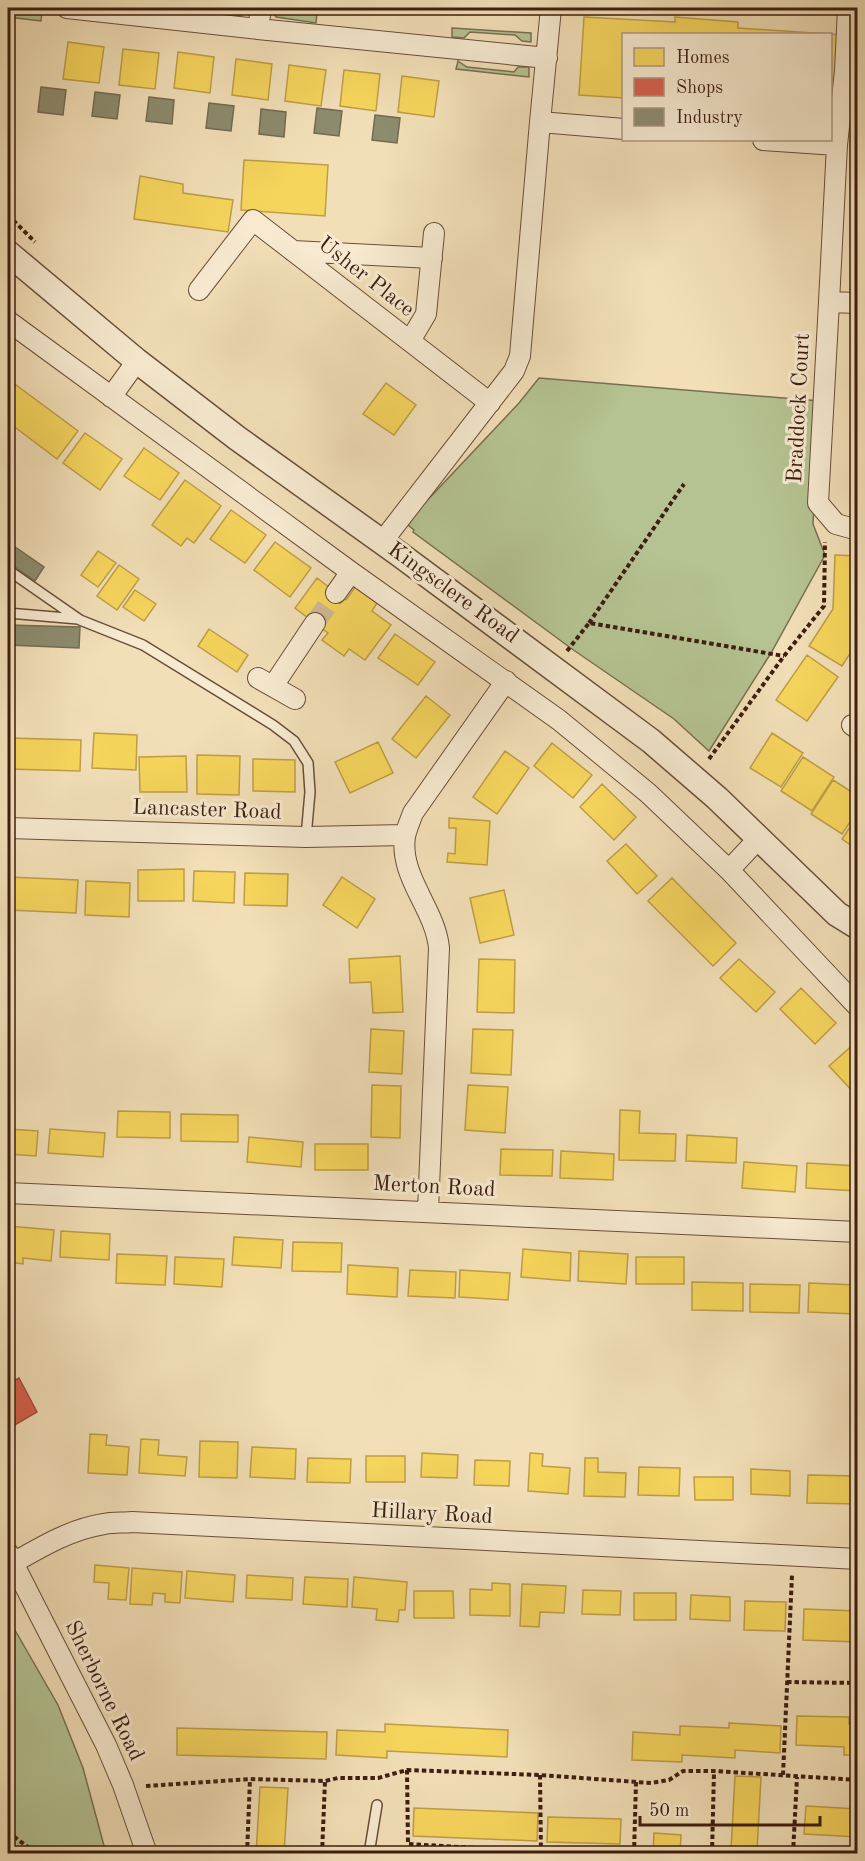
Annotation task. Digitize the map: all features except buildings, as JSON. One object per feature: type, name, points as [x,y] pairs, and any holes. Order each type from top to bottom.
[{"type":"street","points":[[67,8],[547,58]]},
{"type":"street","points":[[258,29],[261,8]]},
{"type":"street","points":[[382,542],[514,371],[520,356],[551,8]]},
{"type":"street","name":"Braddock Court","points":[[848,8],[851,72],[837,145],[818,503],[836,524],[858,530]]},
{"type":"street","points":[[540,122],[622,129]]},
{"type":"street","points":[[778,141],[837,145]]},
{"type":"street","name":"Usher Place","points":[[200,290],[253,220],[490,403]]},
{"type":"street","name":"Usher Place","points":[[410,341],[426,314],[434,233]]},
{"type":"street","name":"Usher Place","points":[[293,251],[432,258]]},
{"type":"street","name":"Kingsclere Road","points":[[8,253],[137,361],[237,438],[651,741],[760,837],[837,914],[858,927]]},
{"type":"street","points":[[830,302],[858,303]]},
{"type":"street","name":"Kingsclere Road","points":[[8,321],[351,572],[559,720],[648,793],[729,870],[858,1007]]},
{"type":"street","points":[[111,397],[137,361]]},
{"type":"street","points":[[336,593],[351,572]]},
{"type":"street","points":[[294,699],[266,682],[315,623]]},
{"type":"street","points":[[428,1211],[437,931],[409,870],[405,854],[405,835],[413,813],[506,681]]},
{"type":"street","name":"Lancaster Road","points":[[8,828],[306,837],[405,835]]},
{"type":"street","points":[[729,870],[760,837]]},
{"type":"street","name":"Kingsclere Road","points":[[837,914],[848,937],[858,947]]},
{"type":"street","name":"Merton Road","points":[[8,1193],[858,1232]]},
{"type":"street","name":"Hillary Road","points":[[10,1558],[90,1527],[104,1523],[132,1522],[858,1559]]},
{"type":"street","name":"Sherborne Road","points":[[10,1558],[106,1745],[123,1785],[147,1854]]},
{"type":"lane","points":[[8,570],[80,620],[143,645],[273,725],[294,741],[308,763],[310,792],[306,837]]},
{"type":"lane","points":[[8,613],[80,620]]},
{"type":"lane","points":[[369,1854],[377,1805]]},
{"type":"path","points":[[8,215],[15,221]]},
{"type":"path","points":[[564,654],[589,623],[684,484]]},
{"type":"path","points":[[707,762],[784,656],[824,606],[823,508]]},
{"type":"path","points":[[589,623],[784,656]]},
{"type":"path","points":[[783,1775],[792,1555]]},
{"type":"path","points":[[787,1682],[858,1683]]},
{"type":"path","points":[[407,1770],[408,1845],[583,1854]]},
{"type":"path","points":[[145,1786],[250,1779],[325,1781],[338,1778],[378,1778],[407,1770],[540,1775],[651,1783],[669,1780],[683,1771],[858,1780]]},
{"type":"path","points":[[712,1854],[714,1771]]},
{"type":"path","points":[[540,1775],[541,1853]]},
{"type":"path","points":[[793,1854],[797,1777]]},
{"type":"path","points":[[247,1854],[250,1779]]},
{"type":"path","points":[[322,1854],[325,1781]]},
{"type":"path","points":[[634,1854],[636,1782]]},
{"type":"path","points":[[8,1832],[37,1854]]},
{"type":"green space","points":[[8,8],[42,12],[41,21],[8,17]]},
{"type":"green space","points":[[174,8],[219,11],[246,8],[243,14],[233,17],[179,13]]},
{"type":"green space","points":[[271,9],[317,13],[316,23],[276,17]]},
{"type":"green space","points":[[452,28],[531,33],[531,42],[522,41],[515,35],[470,32],[464,38],[452,37]]},
{"type":"green space","points":[[458,61],[467,67],[514,72],[518,67],[529,67],[529,77],[456,69]]},
{"type":"green space","points":[[539,378],[820,401],[813,524],[825,555],[771,653],[709,751],[674,719],[572,649],[413,532],[414,530],[408,525],[420,508],[519,403]]},
{"type":"green space","points":[[8,1618],[58,1705],[83,1768],[106,1853],[8,1853],[8,1805],[12,1803],[8,1804]]},
{"type":"tunnel","points":[[315,623],[336,593]]}]
